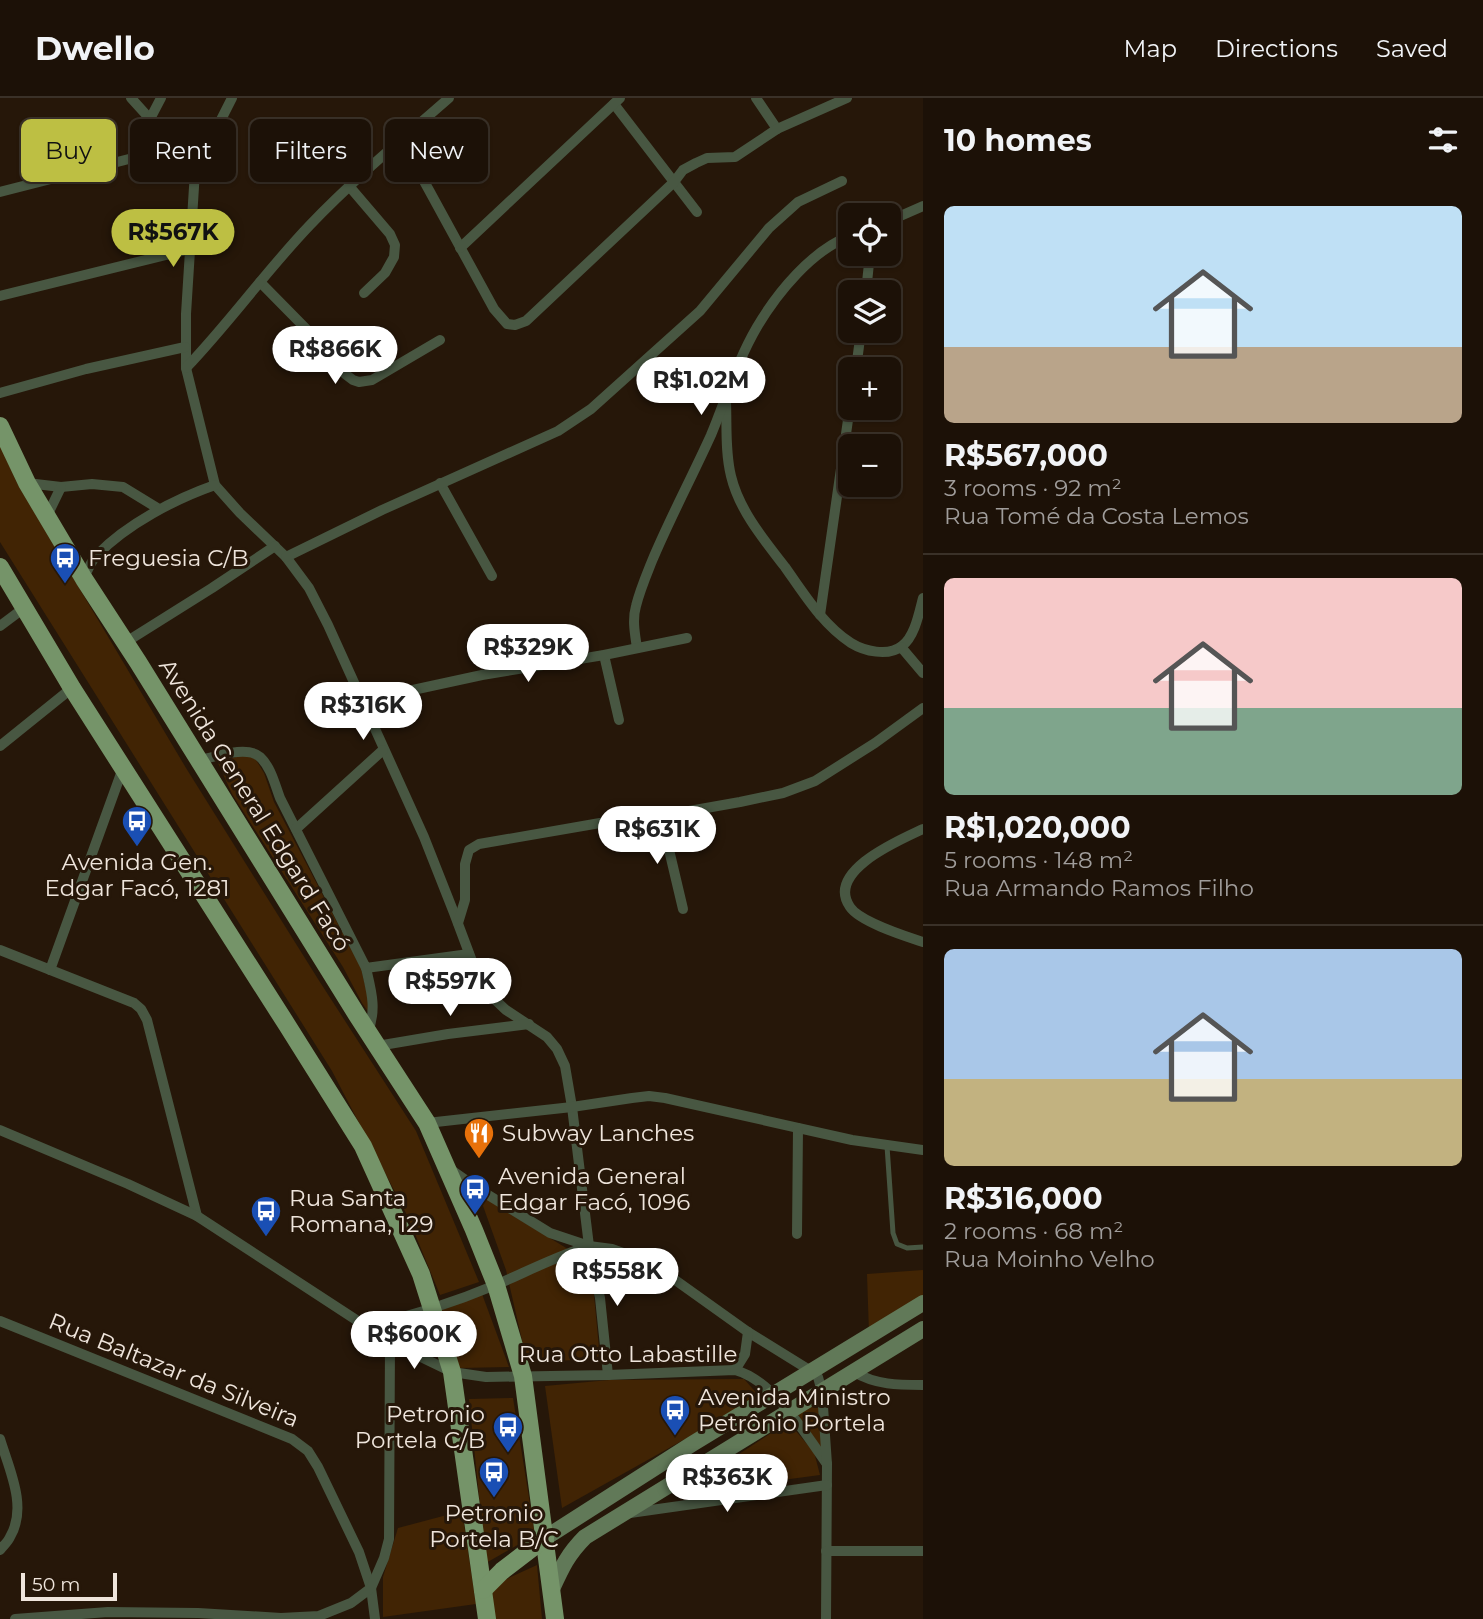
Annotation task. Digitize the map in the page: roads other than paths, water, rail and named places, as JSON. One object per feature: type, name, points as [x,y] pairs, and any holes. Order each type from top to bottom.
[{"type":"main road","name":"Avenida General Edgard Facó","points":[[0,426],[27,483],[71,558],[427,1123],[496,1285],[523,1376],[555,1619]]},
{"type":"main road","points":[[0,567],[72,688],[363,1146],[421,1274],[452,1372],[487,1619]]},
{"type":"main road","points":[[483,1590],[502,1571],[545,1538],[692,1444],[923,1303]]},
{"type":"main road","points":[[552,1589],[563,1564],[585,1537],[923,1329]]},
{"type":"street","points":[[131,98],[150,119],[161,98]]},
{"type":"street","points":[[221,119],[232,98]]},
{"type":"street","points":[[424,119],[449,98]]},
{"type":"street","points":[[756,98],[777,129]]},
{"type":"street","points":[[424,182],[494,309],[507,324],[516,325],[526,321],[674,182],[683,170],[707,158],[734,157],[777,129],[847,98]]},
{"type":"street","points":[[460,248],[617,101],[697,212]]},
{"type":"street","points":[[186,368],[310,224],[385,153]]},
{"type":"street","points":[[0,192],[130,159]]},
{"type":"street","points":[[286,557],[440,483],[558,431],[591,409],[700,311],[769,228],[798,202],[842,181]]},
{"type":"street","points":[[194,182],[186,368],[215,485],[286,557],[309,588],[424,837],[486,991],[506,1010],[547,1037],[557,1049],[565,1066],[589,1246],[600,1298],[608,1375]]},
{"type":"street","points":[[349,186],[390,234],[395,246],[394,257],[385,273],[364,293]]},
{"type":"street","points":[[901,216],[923,206]]},
{"type":"street","points":[[637,648],[635,609],[642,587],[659,544],[710,436],[743,354],[775,301],[810,260],[838,243]]},
{"type":"street","points":[[0,296],[190,249]]},
{"type":"street","points":[[260,282],[322,345],[345,374],[359,382],[372,380],[440,340]]},
{"type":"street","points":[[0,393],[86,369],[185,347]]},
{"type":"street","points":[[726,398],[727,453],[731,477],[741,503],[758,531],[820,615],[852,644],[872,652],[889,651],[901,647],[910,636],[923,598]]},
{"type":"street","points":[[820,615],[848,420]]},
{"type":"street","points":[[27,483],[61,487],[93,484],[123,488],[159,509]]},
{"type":"street","points":[[440,483],[492,576]]},
{"type":"street","points":[[84,579],[95,556],[123,533],[159,509],[215,485]]},
{"type":"street","points":[[47,516],[61,487]]},
{"type":"street","points":[[126,642],[275,546]]},
{"type":"street","points":[[71,558],[95,556]]},
{"type":"street","points":[[0,626],[24,608]]},
{"type":"street","points":[[362,701],[482,675],[687,638]]},
{"type":"street","points":[[901,647],[923,673]]},
{"type":"street","points":[[604,655],[619,720]]},
{"type":"street","points":[[0,746],[72,688]]},
{"type":"street","points":[[458,923],[465,900],[465,864],[469,850],[479,844],[600,822],[661,816],[783,793],[815,781],[875,743],[923,708]]},
{"type":"street","points":[[296,829],[383,750]]},
{"type":"street","points":[[200,760],[243,752],[254,753],[262,758],[366,968],[373,1001],[372,1039],[449,1034],[528,1024]]},
{"type":"street","points":[[50,970],[123,768]]},
{"type":"street","points":[[661,816],[683,908]]},
{"type":"street","points":[[923,829],[858,867],[848,879],[845,889],[850,907],[865,919],[923,942]]},
{"type":"street","points":[[0,950],[134,1003],[141,1009],[147,1020],[197,1216]]},
{"type":"street","points":[[366,968],[469,954]]},
{"type":"street","points":[[427,1123],[649,1096],[887,1146],[923,1150]]},
{"type":"street","points":[[797,1234],[798,1128]]},
{"type":"street","name":"Rua Otto Labastille","points":[[0,1130],[197,1216],[390,1342],[452,1372],[486,1377],[735,1370],[754,1378],[790,1411],[827,1464]]},
{"type":"street","points":[[447,1167],[533,1224],[558,1237],[612,1249],[634,1257],[671,1277],[748,1332],[818,1377],[822,1392],[827,1464],[826,1619]]},
{"type":"street","points":[[368,1326],[432,1309],[589,1246]]},
{"type":"street","name":"Rua Baltazar da Silveira","points":[[0,1321],[292,1439],[308,1451],[359,1552],[371,1588],[374,1619]]},
{"type":"street","points":[[735,1370],[746,1354],[748,1332]]},
{"type":"street","points":[[15,1619],[108,1612],[198,1613],[281,1618],[319,1616],[351,1603],[371,1588],[389,1539],[390,1342]]},
{"type":"street","points":[[854,1372],[877,1382],[923,1385]]},
{"type":"street","points":[[0,1439],[15,1489],[18,1514],[10,1537],[0,1550]]},
{"type":"street","points":[[623,1514],[827,1485]]},
{"type":"street","points":[[826,1551],[923,1551]]},
{"type":"lane","points":[[887,1146],[892,1233],[897,1244],[907,1248],[923,1247]]},
{"type":"place","name":"Freguesia C/B","points":[[65,585]]},
{"type":"place","name":"Avenida Gen. Edgar Facó, 1281","points":[[137,848]]},
{"type":"place","name":"Subway Lanches","points":[[479,1160]]},
{"type":"place","name":"Avenida General Edgar Facó, 1096","points":[[475,1216]]},
{"type":"place","name":"Rua Santa Romana, 129","points":[[266,1238]]},
{"type":"place","name":"Avenida Ministro Petrônio Portela","points":[[675,1437]]},
{"type":"place","name":"Petronio Portela C/B","points":[[508,1454]]},
{"type":"place","name":"Petronio Portela B/C","points":[[494,1499]]}]
